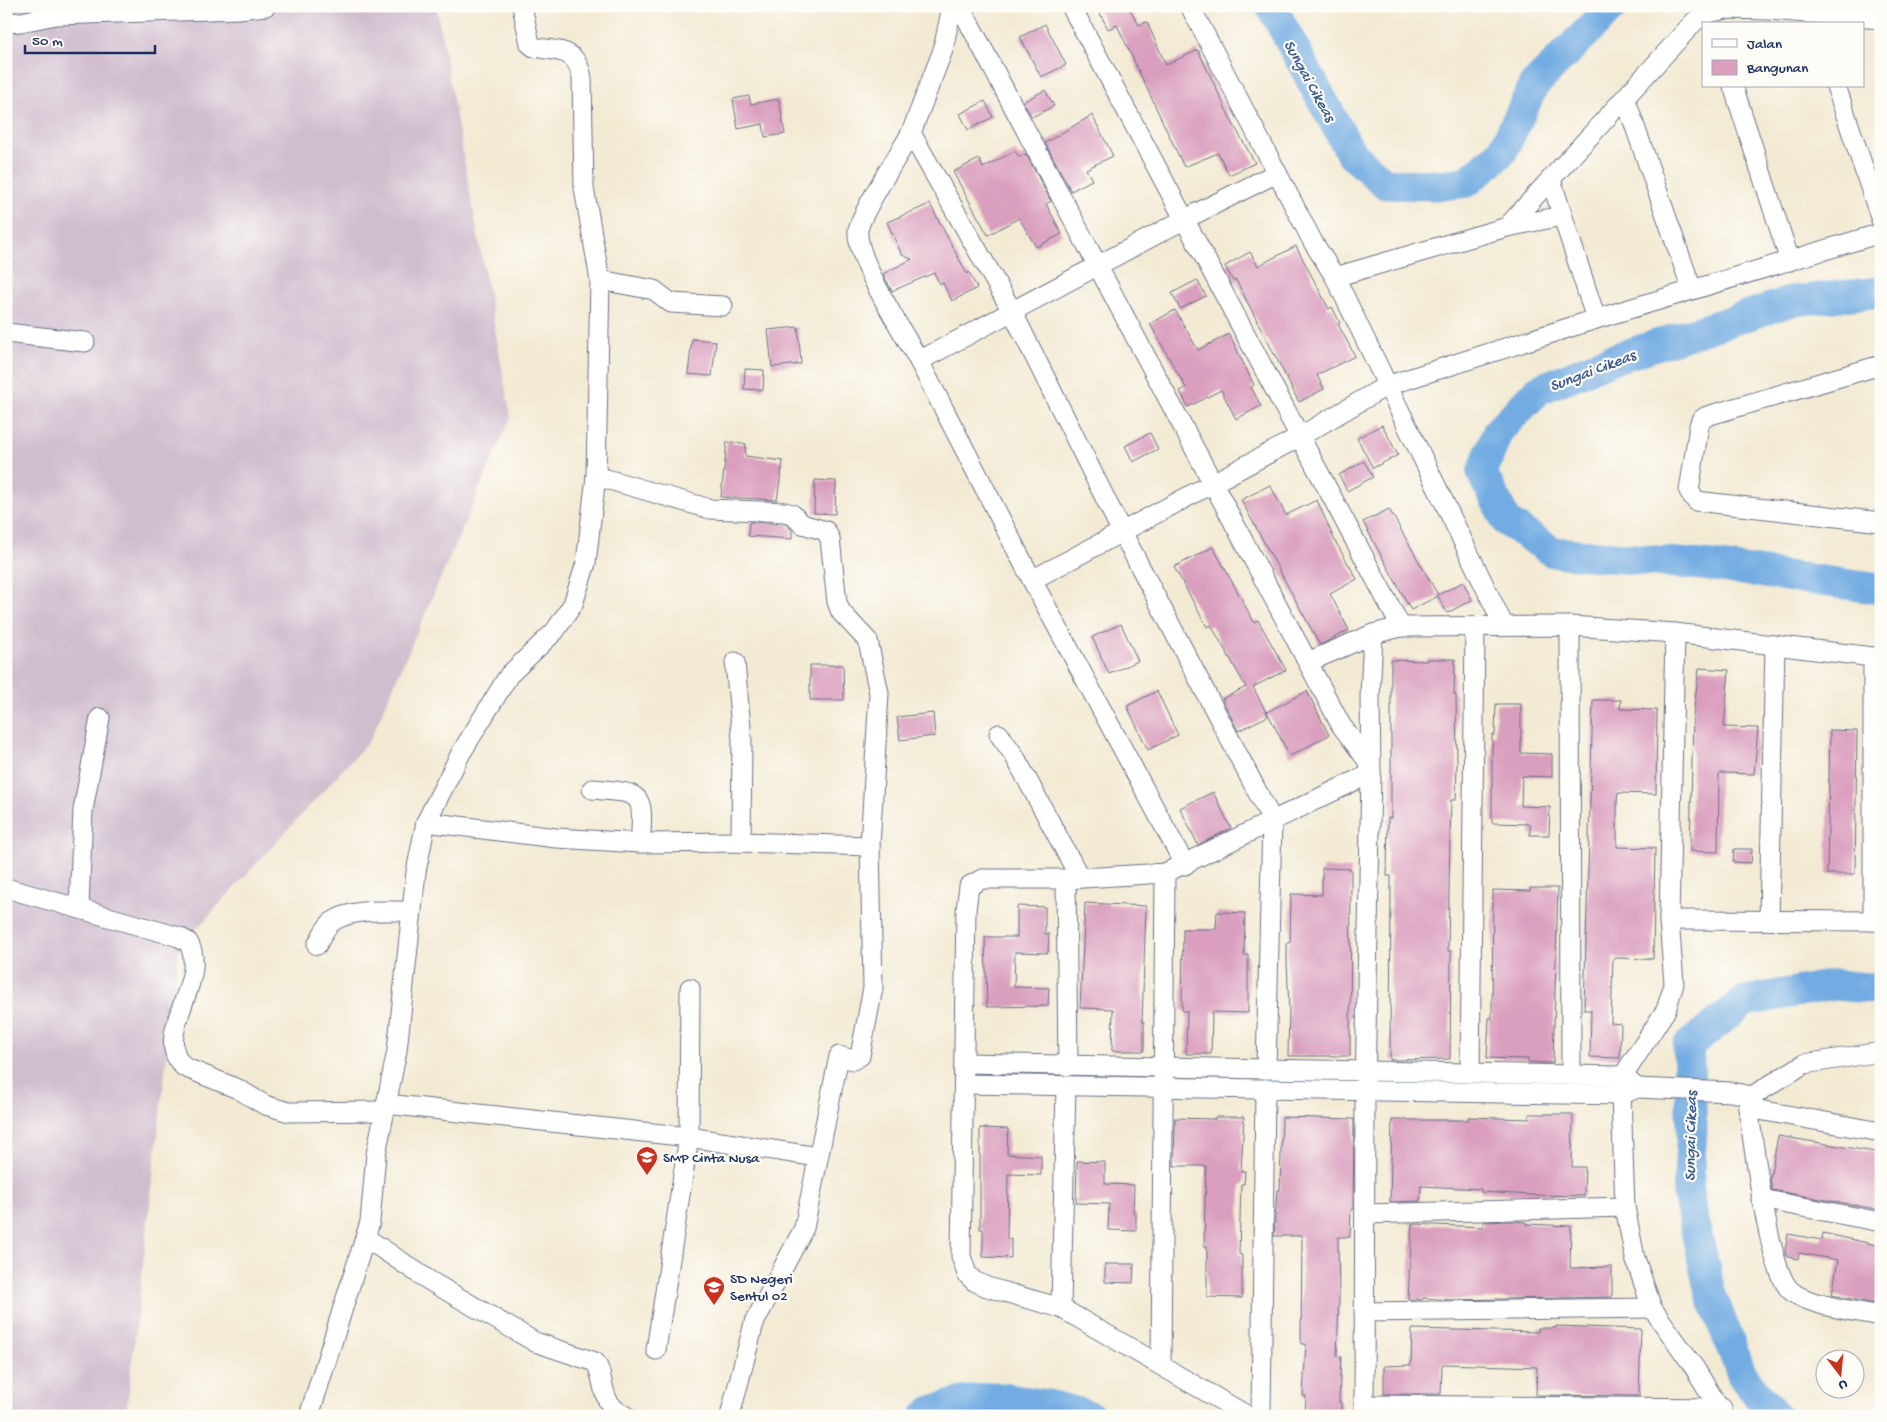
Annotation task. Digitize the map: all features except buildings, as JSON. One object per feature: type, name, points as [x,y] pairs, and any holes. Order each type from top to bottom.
[{"type":"street","points":[[6,23],[21,22],[56,14],[229,10],[266,6]]},
{"type":"street","points":[[309,1416],[366,1238],[384,1107],[398,1051],[416,872],[426,822],[461,753],[509,675],[554,631],[573,604],[586,563],[596,476],[600,280],[584,188],[580,69],[572,55],[564,51],[534,47],[530,44],[522,6]]},
{"type":"street","points":[[952,6],[943,50],[911,133],[862,217],[858,238],[870,272],[919,361],[1032,580],[1185,865]]},
{"type":"street","points":[[960,6],[1308,662],[1342,725],[1371,768]]},
{"type":"street","points":[[1071,6],[1401,627]]},
{"type":"street","points":[[1190,6],[1313,242],[1335,277],[1386,386],[1504,626]]},
{"type":"street","points":[[1507,227],[1695,21],[1710,18],[1725,9],[1813,18],[1881,19]]},
{"type":"street","points":[[1734,88],[1790,261]]},
{"type":"street","points":[[1837,88],[1881,220]]},
{"type":"street","points":[[1625,98],[1692,290]]},
{"type":"street","points":[[911,133],[1012,311],[1122,532],[1272,820],[1266,1069]]},
{"type":"street","points":[[919,361],[1185,219],[1277,173]]},
{"type":"street","points":[[1551,180],[1596,319]]},
{"type":"street","points":[[1335,277],[1507,227],[1562,216]]},
{"type":"street","points":[[1032,580],[1301,436],[1386,386],[1596,319],[1881,234]]},
{"type":"street","points":[[600,280],[654,290],[671,303],[723,306]]},
{"type":"street","points":[[6,333],[85,342]]},
{"type":"street","points":[[1881,365],[1707,416],[1699,426],[1688,491],[1696,501],[1881,522]]},
{"type":"street","points":[[596,476],[710,509],[764,510],[792,514],[802,524],[826,531],[830,539],[837,602],[841,612],[868,641],[879,693],[870,846],[873,988],[860,1056],[853,1060],[839,1056],[804,1228],[754,1323],[730,1416]]},
{"type":"street","points":[[1308,662],[1373,634],[1401,627],[1475,628],[1504,626],[1570,626],[1674,633],[1877,658],[1877,921],[1669,920]]},
{"type":"street","points":[[1570,626],[1571,1075]]},
{"type":"street","points":[[1470,1073],[1475,628]]},
{"type":"street","points":[[1623,1076],[1671,998],[1674,984],[1669,920],[1674,633]]},
{"type":"street","points":[[1373,634],[1370,697],[1371,768],[1365,1071],[1364,1410],[1723,1412]]},
{"type":"street","points":[[1769,920],[1774,645]]},
{"type":"street","points":[[736,662],[742,739],[741,842]]},
{"type":"street","points":[[79,907],[83,810],[100,718]]},
{"type":"street","points":[[999,734],[1014,755],[1073,878],[1068,1066]]},
{"type":"street","points":[[1248,1416],[1061,1308],[987,1287],[974,1281],[967,1274],[959,1244],[965,1084],[966,910],[969,886],[982,879],[1073,878],[1165,873],[1185,865],[1371,768]]},
{"type":"street","points":[[592,789],[629,792],[636,797],[640,804],[642,821],[640,844]]},
{"type":"street","points":[[426,822],[556,838],[640,844],[741,842],[870,846]]},
{"type":"street","points":[[1161,1365],[1165,873]]},
{"type":"street","points":[[6,888],[79,907],[180,937],[188,942],[194,965],[174,1040],[178,1061],[184,1067],[238,1089],[265,1105],[289,1112],[384,1107],[689,1137],[818,1158]]},
{"type":"street","points":[[317,945],[330,923],[352,913],[412,911]]},
{"type":"street","points":[[656,1350],[689,1137],[690,988]]},
{"type":"street","points":[[1750,1102],[1804,1064],[1881,1052]]},
{"type":"street","points":[[965,1063],[1623,1076]]},
{"type":"street","points":[[1623,1076],[1629,1092],[1625,1207],[1635,1258],[1652,1308],[1723,1412]]},
{"type":"street","points":[[965,1084],[1365,1091],[1629,1092],[1667,1089],[1731,1092],[1750,1102],[1881,1132]]},
{"type":"street","points":[[1061,1308],[1066,1085]]},
{"type":"street","points":[[1260,1416],[1265,1089]]},
{"type":"street","points":[[1750,1102],[1761,1200],[1779,1272],[1789,1290],[1806,1300],[1881,1316]]},
{"type":"street","points":[[1761,1200],[1881,1222]]},
{"type":"street","points":[[1365,1214],[1625,1207]]},
{"type":"street","points":[[366,1238],[430,1281],[535,1342],[594,1362],[598,1367],[609,1405],[615,1411],[626,1416]]},
{"type":"street","points":[[1364,1312],[1652,1308]]},
{"type":"shaded area","points":[[6,6],[436,6],[511,417],[370,740],[179,948],[126,1416],[6,1416]]},
{"type":"waterway","name":"Sungai Cikeas","points":[[1271,6],[1351,153],[1385,184],[1441,185],[1467,182],[1502,152],[1534,85],[1613,6]]},
{"type":"waterway","name":"Sungai Cikeas","points":[[1881,292],[1792,301],[1610,360],[1538,390],[1498,431],[1482,473],[1507,522],[1553,552],[1713,566],[1881,589]]},
{"type":"waterway","name":"Sungai Cikeas","points":[[1776,1416],[1743,1377],[1710,1292],[1688,1195],[1692,1128],[1688,1046],[1745,1001],[1834,985],[1881,989]]},
{"type":"waterway","name":"Sungai Cikeas","points":[[926,1416],[932,1411],[963,1402],[994,1397],[1048,1405],[1090,1416]]},
{"type":"place","name":"SMP Cinta Nusa","points":[[647,1176]]},
{"type":"place","name":"SD Negeri Sentul 02","points":[[714,1306]]}]
